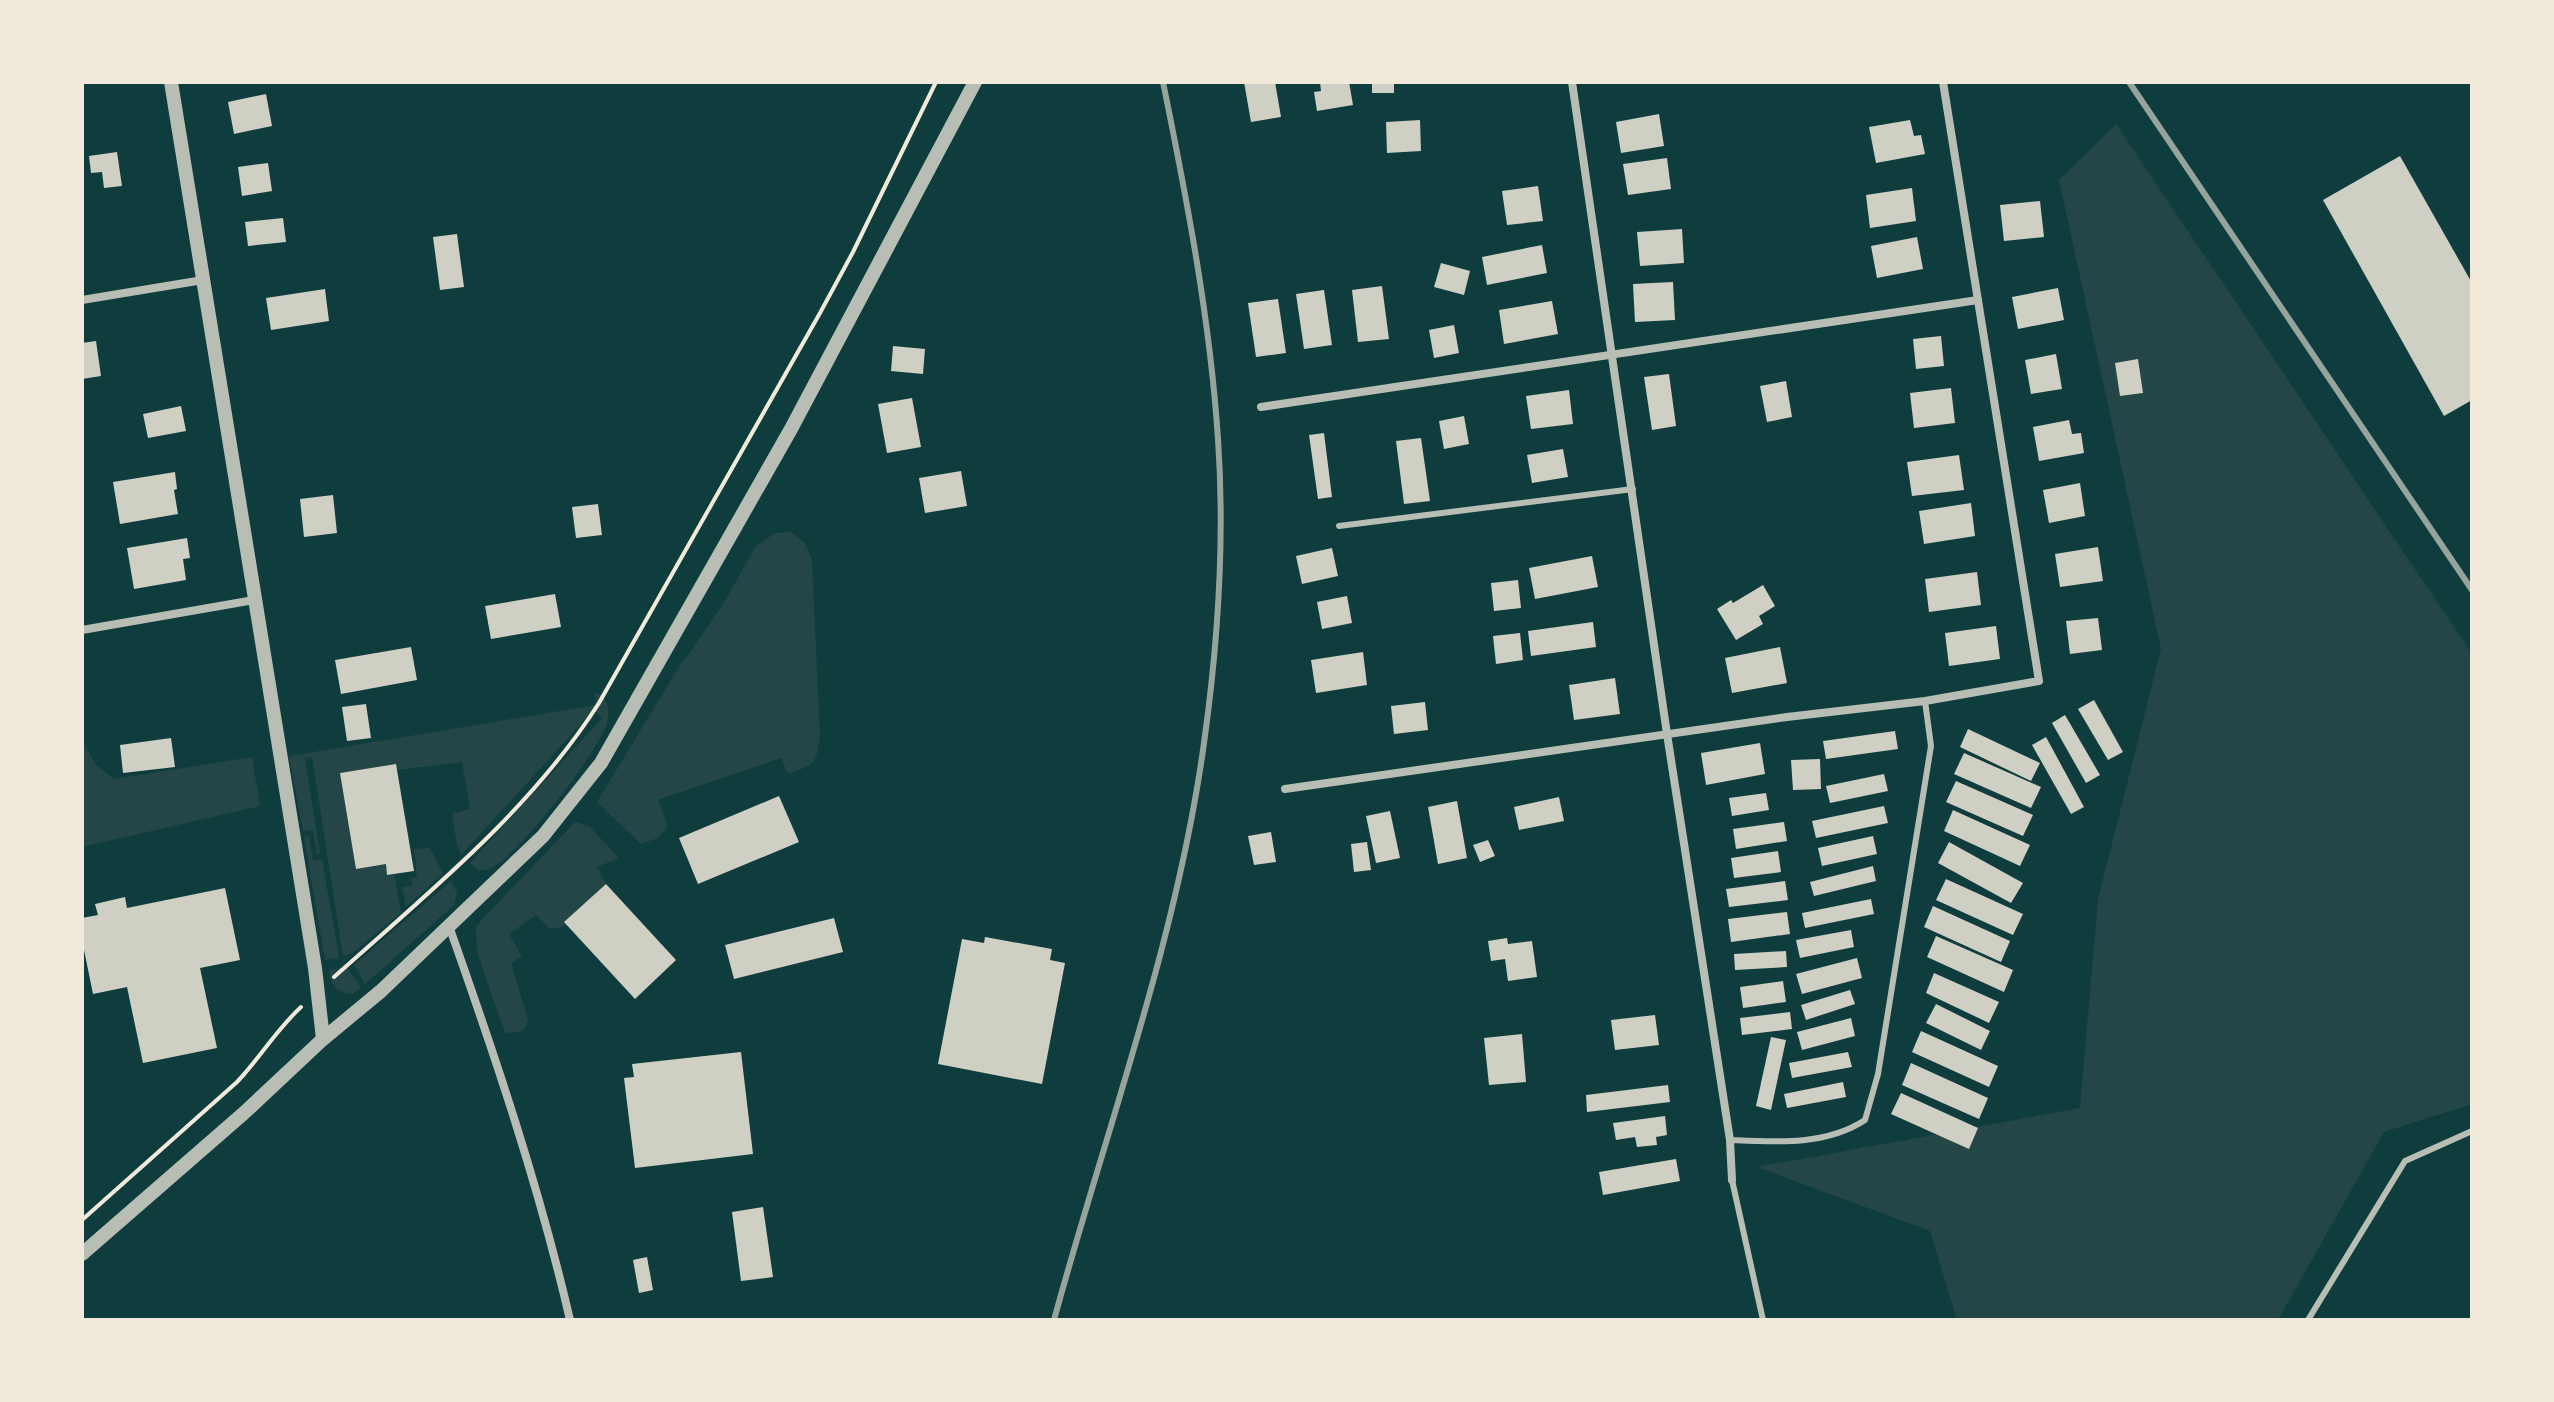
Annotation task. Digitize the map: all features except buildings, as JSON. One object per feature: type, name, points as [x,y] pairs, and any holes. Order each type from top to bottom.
[{"type":"street","points":[[171,82],[315,968],[323,1039]]},
{"type":"street","points":[[82,1254],[381,991],[543,836],[601,763],[791,429],[975,82]]},
{"type":"street","points":[[1572,82],[1730,1140],[1732,1180]]},
{"type":"street","points":[[1285,789],[1667,734],[1925,701],[2039,681],[1943,82]]},
{"type":"street","points":[[82,300],[203,280]]},
{"type":"street","points":[[1261,407],[1978,300]]},
{"type":"street","points":[[82,630],[254,600]]},
{"type":"street","points":[[449,926],[487,1032],[539,1197],[570,1320]]},
{"type":"lane","points":[[1339,526],[1633,489]]},
{"type":"lane","points":[[1730,1140],[1782,1143],[1840,1132],[1865,1120],[1878,1074],[1931,746],[1925,701]]},
{"type":"lane","points":[[2308,1320],[2405,1161],[2472,1131]]},
{"type":"lane","points":[[1732,1180],[1763,1320]]},
{"type":"path","points":[[345,968],[513,813],[576,740],[827,301],[936,82]]},
{"type":"path","points":[[82,1220],[237,1082],[280,1026],[300,1008]]},
{"type":"shaded area","points":[[2116,124],[2472,654],[2472,1104],[2384,1132],[2278,1320],[1957,1320],[1930,1231],[1757,1167],[2080,1108],[2098,899],[2161,649],[2059,180]]},
{"type":"shaded area","points":[[791,532],[805,543],[812,560],[820,736],[815,758],[809,765],[788,774],[781,758],[658,800],[668,826],[658,838],[641,844],[597,802],[674,675],[722,606],[756,546],[775,533]]},
{"type":"shaded area","points":[[595,692],[604,698],[608,712],[607,723],[598,742],[536,826],[503,860],[488,869],[479,870],[470,863],[602,718],[594,710],[461,855],[452,816],[470,809],[462,762],[397,770],[395,764],[341,773],[386,864],[387,875],[394,874],[401,913],[351,954],[343,956],[312,757],[305,758],[320,854],[317,854],[313,830],[303,831],[289,756],[596,705]]},
{"type":"shaded area","points":[[82,740],[96,765],[114,779],[252,757],[260,806],[82,847]]},
{"type":"shaded area","points":[[575,822],[589,826],[619,858],[597,867],[606,884],[562,927],[550,929],[536,915],[509,934],[522,956],[511,963],[528,1020],[523,1031],[505,1033],[477,952],[476,926]]},
{"type":"shaded area","points":[[309,836],[313,860],[322,859],[339,958],[325,960],[304,837]]},
{"type":"shaded area","points":[[430,848],[443,873],[406,907],[402,887],[412,886],[411,878],[417,877],[414,849]]},
{"type":"shaded area","points":[[451,881],[457,893],[454,905],[365,984],[354,965]]},
{"type":"shaded area","points":[[347,967],[361,988],[352,994],[338,990],[329,970]]},
{"type":"railway","points":[[1054,1320],[1138,1034],[1176,889],[1192,817],[1213,668],[1221,515],[1218,439],[1196,260],[1163,82]]},
{"type":"railway","points":[[2129,82],[2472,590]]}]
